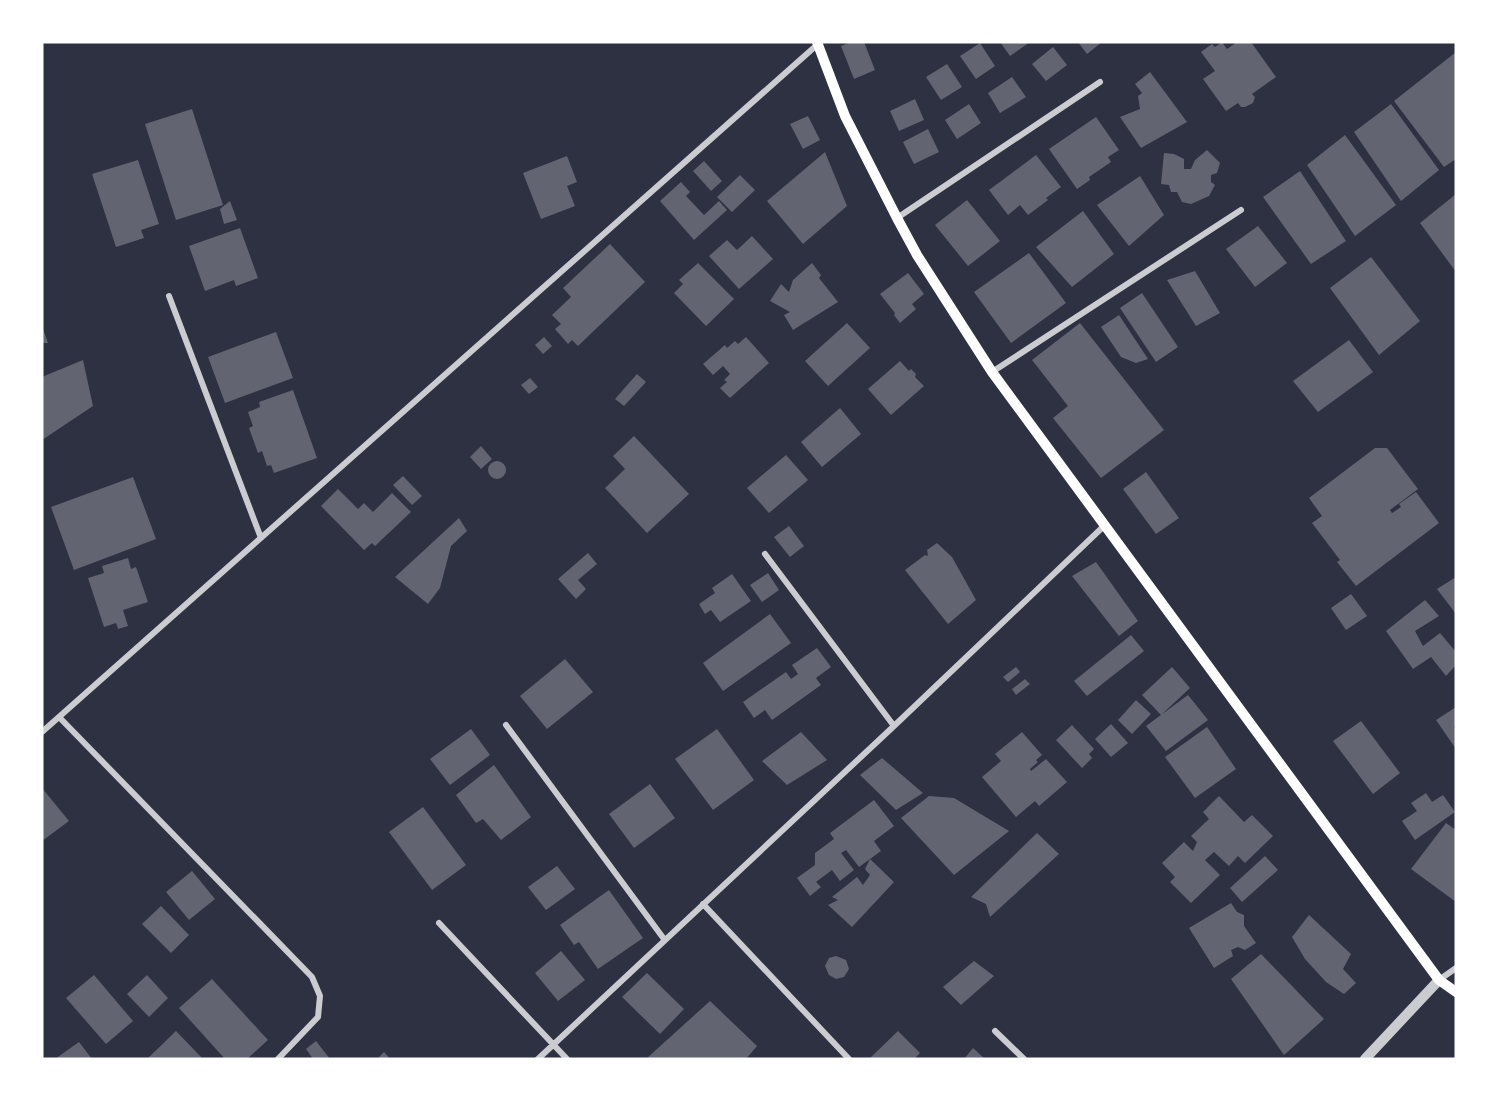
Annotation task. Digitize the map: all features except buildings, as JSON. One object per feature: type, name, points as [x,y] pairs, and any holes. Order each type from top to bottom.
[{"type":"main road","points":[[818,43],[845,116],[897,218],[917,255],[992,372],[1439,980],[1456,992]]},
{"type":"street","points":[[42,732],[818,43]]},
{"type":"street","points":[[897,218],[1100,82]]},
{"type":"street","points":[[992,372],[1241,210]]},
{"type":"street","points":[[169,296],[261,538]]},
{"type":"street","points":[[538,1059],[1105,525]]},
{"type":"street","points":[[765,554],[894,726]]},
{"type":"street","points":[[59,717],[312,977],[320,996],[318,1017],[278,1059]]},
{"type":"street","points":[[506,725],[664,939]]},
{"type":"street","points":[[703,904],[849,1059]]},
{"type":"street","points":[[438,923],[567,1059]]},
{"type":"street","points":[[1365,1059],[1439,980],[1456,968]]},
{"type":"street","points":[[995,1031],[1024,1059]]}]
